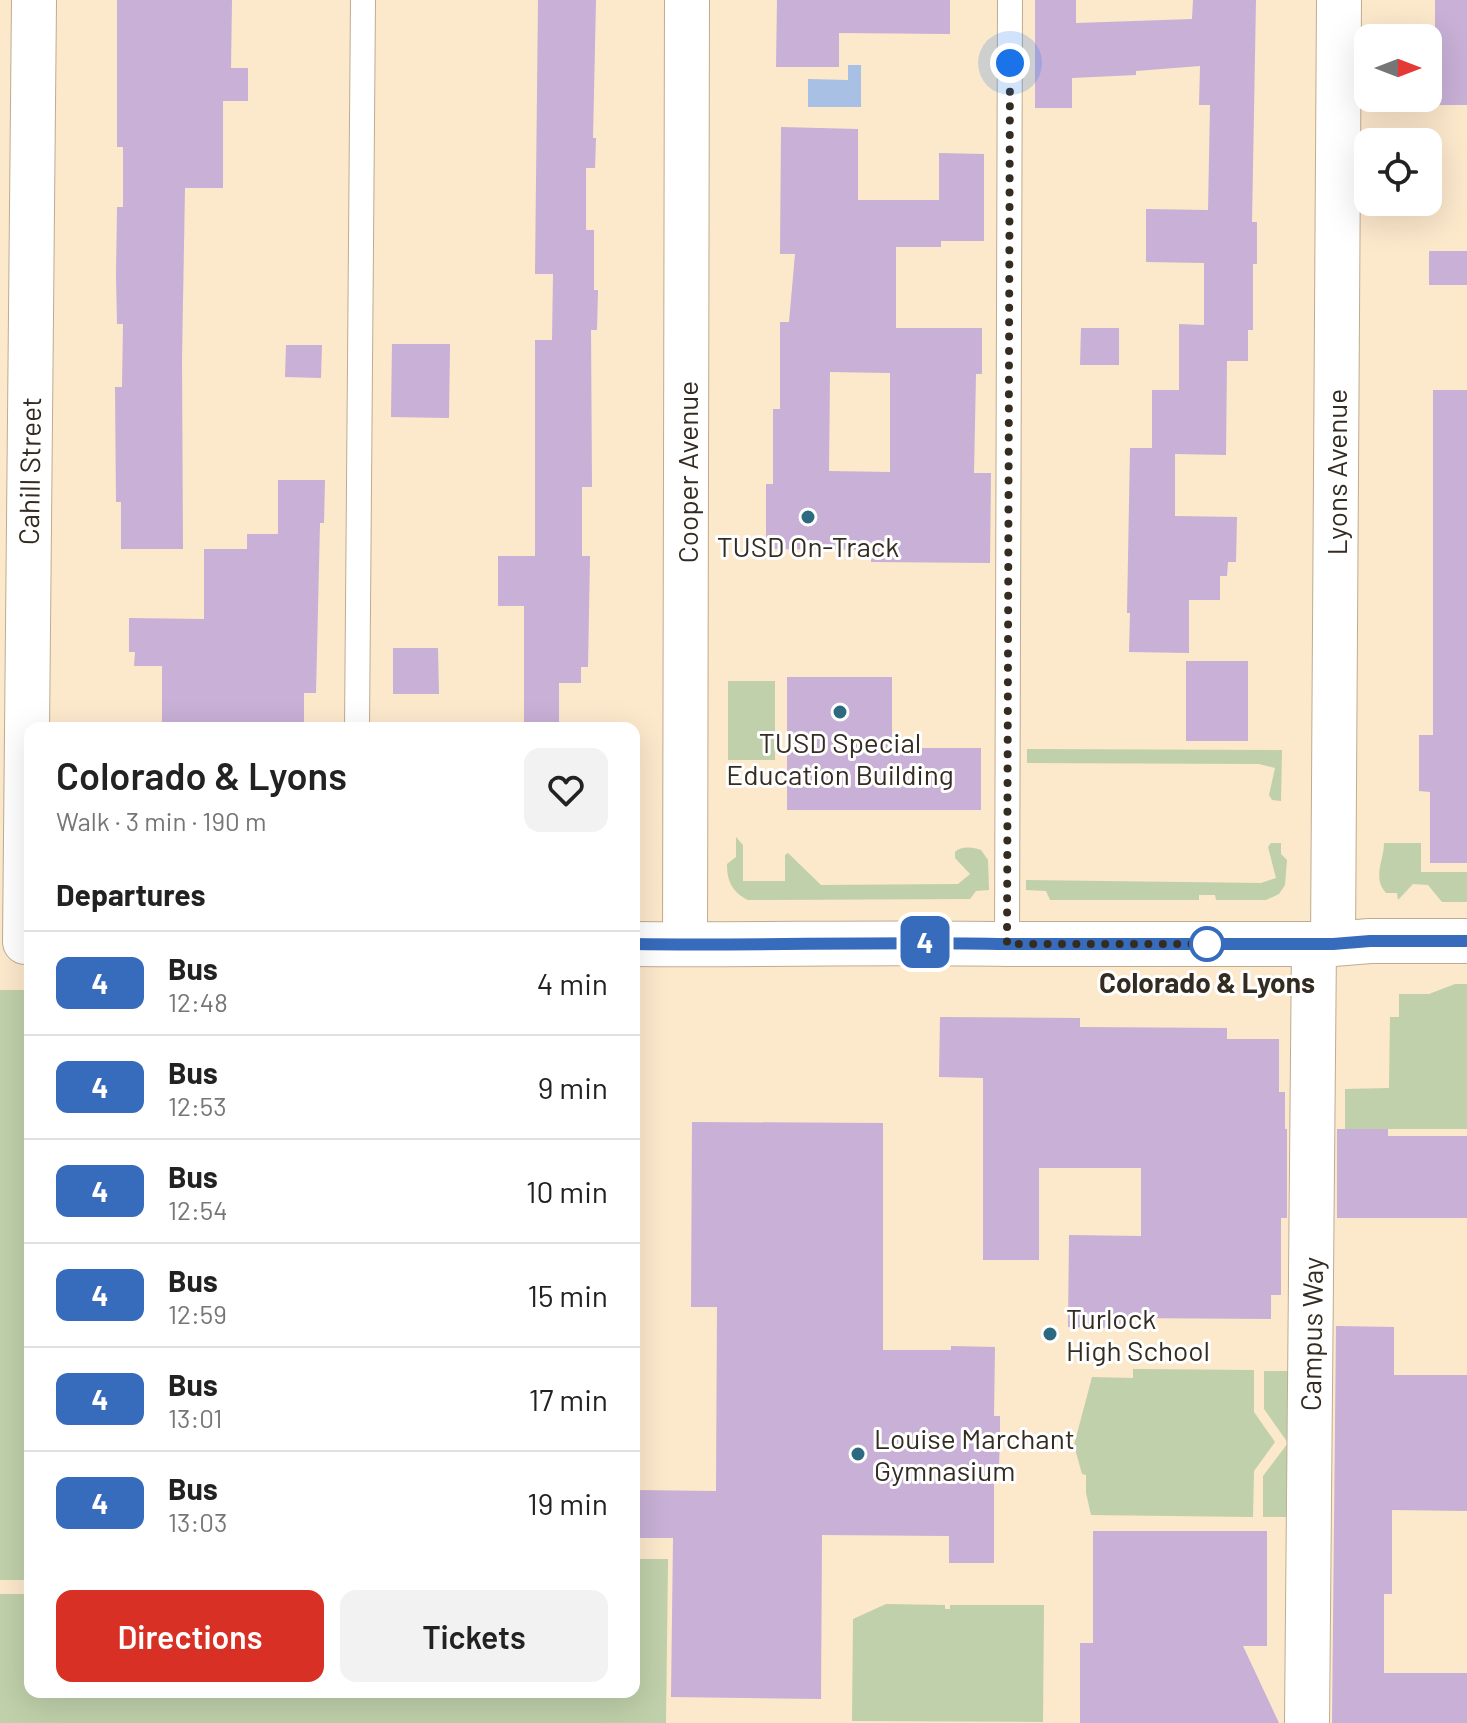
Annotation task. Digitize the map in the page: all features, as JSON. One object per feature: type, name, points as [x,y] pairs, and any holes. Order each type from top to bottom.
[{"type":"street","name":"Cahill Street","points":[[18,942],[34,0]]},
{"type":"street","name":"Cooper Avenue","points":[[685,944],[687,0]]},
{"type":"street","name":"Lyons Avenue","points":[[1323,944],[1339,0]]},
{"type":"street","points":[[640,944],[1323,944],[1467,941]]},
{"type":"street","name":"Campus Way","points":[[1307,1723],[1323,944]]},
{"type":"lane","points":[[357,722],[363,0]]},
{"type":"lane","points":[[1007,944],[1010,0]]},
{"type":"green space","points":[[728,681],[775,681],[775,760],[728,760]]},
{"type":"green space","points":[[1027,749],[1282,750],[1281,801],[1272,800],[1269,795],[1275,768],[1259,764],[1027,763]]},
{"type":"green space","points":[[736,837],[743,845],[743,881],[785,881],[785,855],[788,853],[821,885],[958,884],[970,874],[955,858],[955,852],[971,848],[981,850],[988,860],[989,890],[976,891],[970,899],[748,900],[734,890],[728,876],[727,864],[736,857]]},
{"type":"green space","points":[[1271,843],[1281,843],[1281,854],[1287,860],[1285,885],[1279,894],[1266,900],[1216,900],[1215,895],[1199,895],[1199,900],[1050,900],[1046,891],[1026,890],[1026,880],[1261,883],[1276,878],[1268,847]]},
{"type":"green space","points":[[1384,843],[1421,843],[1421,872],[1467,872],[1467,902],[1442,902],[1428,885],[1413,884],[1398,900],[1397,893],[1386,893],[1379,875]]},
{"type":"green space","points":[[1455,984],[1467,984],[1467,1129],[1345,1129],[1345,1089],[1389,1088],[1390,1017],[1399,1017],[1399,994],[1429,994]]},
{"type":"green space","points":[[0,990],[24,990],[24,1580],[0,1580]]},
{"type":"green space","points":[[1133,1369],[1254,1370],[1254,1412],[1275,1442],[1254,1471],[1253,1517],[1091,1515],[1086,1475],[1082,1474],[1074,1445],[1092,1377],[1133,1378]]},
{"type":"green space","points":[[1264,1371],[1289,1371],[1288,1517],[1263,1517],[1263,1476],[1288,1443],[1264,1409]]},
{"type":"green space","points":[[640,1559],[668,1559],[666,1723],[0,1723],[0,1594],[24,1594],[24,1698],[640,1698]]},
{"type":"green space","points":[[886,1604],[945,1605],[945,1609],[950,1609],[950,1605],[1044,1605],[1043,1722],[852,1721],[853,1619]]},
{"type":"water","points":[[848,65],[861,65],[861,107],[808,107],[808,79],[848,80]]},
{"type":"building","points":[[117,0],[232,0],[231,68],[248,68],[248,101],[223,101],[223,188],[185,188],[183,549],[121,549],[121,502],[116,502],[115,387],[122,387],[123,324],[117,324],[116,276],[117,207],[123,207],[123,147],[117,147]]},
{"type":"building","points":[[538,0],[596,0],[595,168],[586,168],[586,230],[594,230],[597,330],[591,330],[592,487],[582,487],[582,556],[590,556],[588,667],[581,667],[581,683],[559,683],[559,722],[524,722],[524,606],[498,606],[498,556],[535,556],[535,340],[552,340],[553,274],[535,274]]},
{"type":"building","points":[[777,0],[950,0],[950,34],[839,33],[839,67],[776,67]]},
{"type":"building","points":[[1035,0],[1076,0],[1076,23],[1192,19],[1193,0],[1256,0],[1252,222],[1257,222],[1257,264],[1253,264],[1253,330],[1248,330],[1248,361],[1227,361],[1226,455],[1175,454],[1175,516],[1237,517],[1236,562],[1228,562],[1227,576],[1220,576],[1220,600],[1189,600],[1189,653],[1129,652],[1130,448],[1152,448],[1152,390],[1179,390],[1179,324],[1204,325],[1204,263],[1146,262],[1146,209],[1208,210],[1210,105],[1199,105],[1200,66],[1136,71],[1136,75],[1072,78],[1072,108],[1035,108]]},
{"type":"building","points":[[1435,0],[1467,0],[1467,105],[1442,105],[1442,24],[1435,24]]},
{"type":"building","points":[[781,127],[858,129],[858,200],[939,200],[939,153],[984,154],[984,241],[941,241],[941,247],[896,247],[896,328],[982,328],[982,374],[976,374],[974,473],[991,473],[990,563],[871,562],[871,550],[766,549],[766,484],[773,484],[773,409],[780,409],[780,322],[789,322],[795,254],[780,254]],"holes":[[[830,372],[890,373],[890,472],[829,471]]]},
{"type":"building","points":[[1429,251],[1467,251],[1467,285],[1429,285]]},
{"type":"building","points":[[1081,328],[1119,328],[1119,365],[1080,365]]},
{"type":"building","points":[[392,344],[450,344],[449,418],[391,417]]},
{"type":"building","points":[[286,345],[322,345],[321,378],[285,377]]},
{"type":"building","points":[[1433,390],[1467,390],[1467,863],[1430,863],[1430,792],[1419,791],[1419,735],[1433,735]]},
{"type":"building","points":[[278,480],[325,480],[324,523],[320,523],[316,693],[304,693],[304,722],[162,722],[162,666],[134,666],[135,652],[129,652],[129,618],[204,619],[204,549],[247,549],[247,534],[278,534]]},
{"type":"building","points":[[393,648],[438,648],[439,694],[393,694]]},
{"type":"building","points":[[1186,661],[1248,661],[1248,741],[1186,741]]},
{"type":"building","name":"TUSD Special Education Building","points":[[787,677],[892,677],[892,748],[981,748],[981,810],[787,810]]},
{"type":"building","points":[[940,1017],[1080,1018],[1080,1027],[1227,1028],[1227,1039],[1279,1039],[1279,1092],[1285,1092],[1287,1129],[1287,1218],[1281,1218],[1281,1295],[1271,1295],[1271,1319],[1125,1318],[1125,1328],[1068,1327],[1069,1235],[1141,1236],[1141,1168],[1039,1168],[1039,1260],[983,1260],[983,1078],[939,1077]]},
{"type":"building","points":[[692,1122],[883,1123],[883,1350],[995,1347],[994,1416],[1000,1416],[1000,1443],[999,1465],[994,1465],[994,1563],[949,1563],[949,1536],[822,1535],[821,1699],[671,1697],[673,1538],[640,1538],[640,1490],[716,1491],[717,1307],[691,1307]]},
{"type":"building","points":[[1337,1129],[1388,1129],[1388,1136],[1467,1136],[1467,1218],[1337,1218]]},
{"type":"building","points":[[1336,1326],[1394,1327],[1394,1375],[1467,1375],[1467,1511],[1392,1510],[1392,1594],[1384,1594],[1384,1673],[1467,1673],[1467,1723],[1332,1723]]},
{"type":"building","points":[[1093,1531],[1267,1531],[1267,1646],[1243,1646],[1279,1723],[1080,1723],[1080,1643],[1093,1643]]},
{"type":"bus line","name":"4","points":[[640,944],[1333,944],[1467,941]]},
{"type":"place","name":"TUSD On-Track","points":[[808,517]]},
{"type":"place","name":"TUSD Special Education Building","points":[[840,712]]},
{"type":"place","name":"Colorado & Lyons","points":[[1207,944]]},
{"type":"place","name":"Turlock High School","points":[[1050,1334]]},
{"type":"place","name":"Louise Marchant Gymnasium","points":[[858,1454]]},
{"type":"route","points":[[1010,63],[1007,944],[1222,944],[1207,944]]}]
